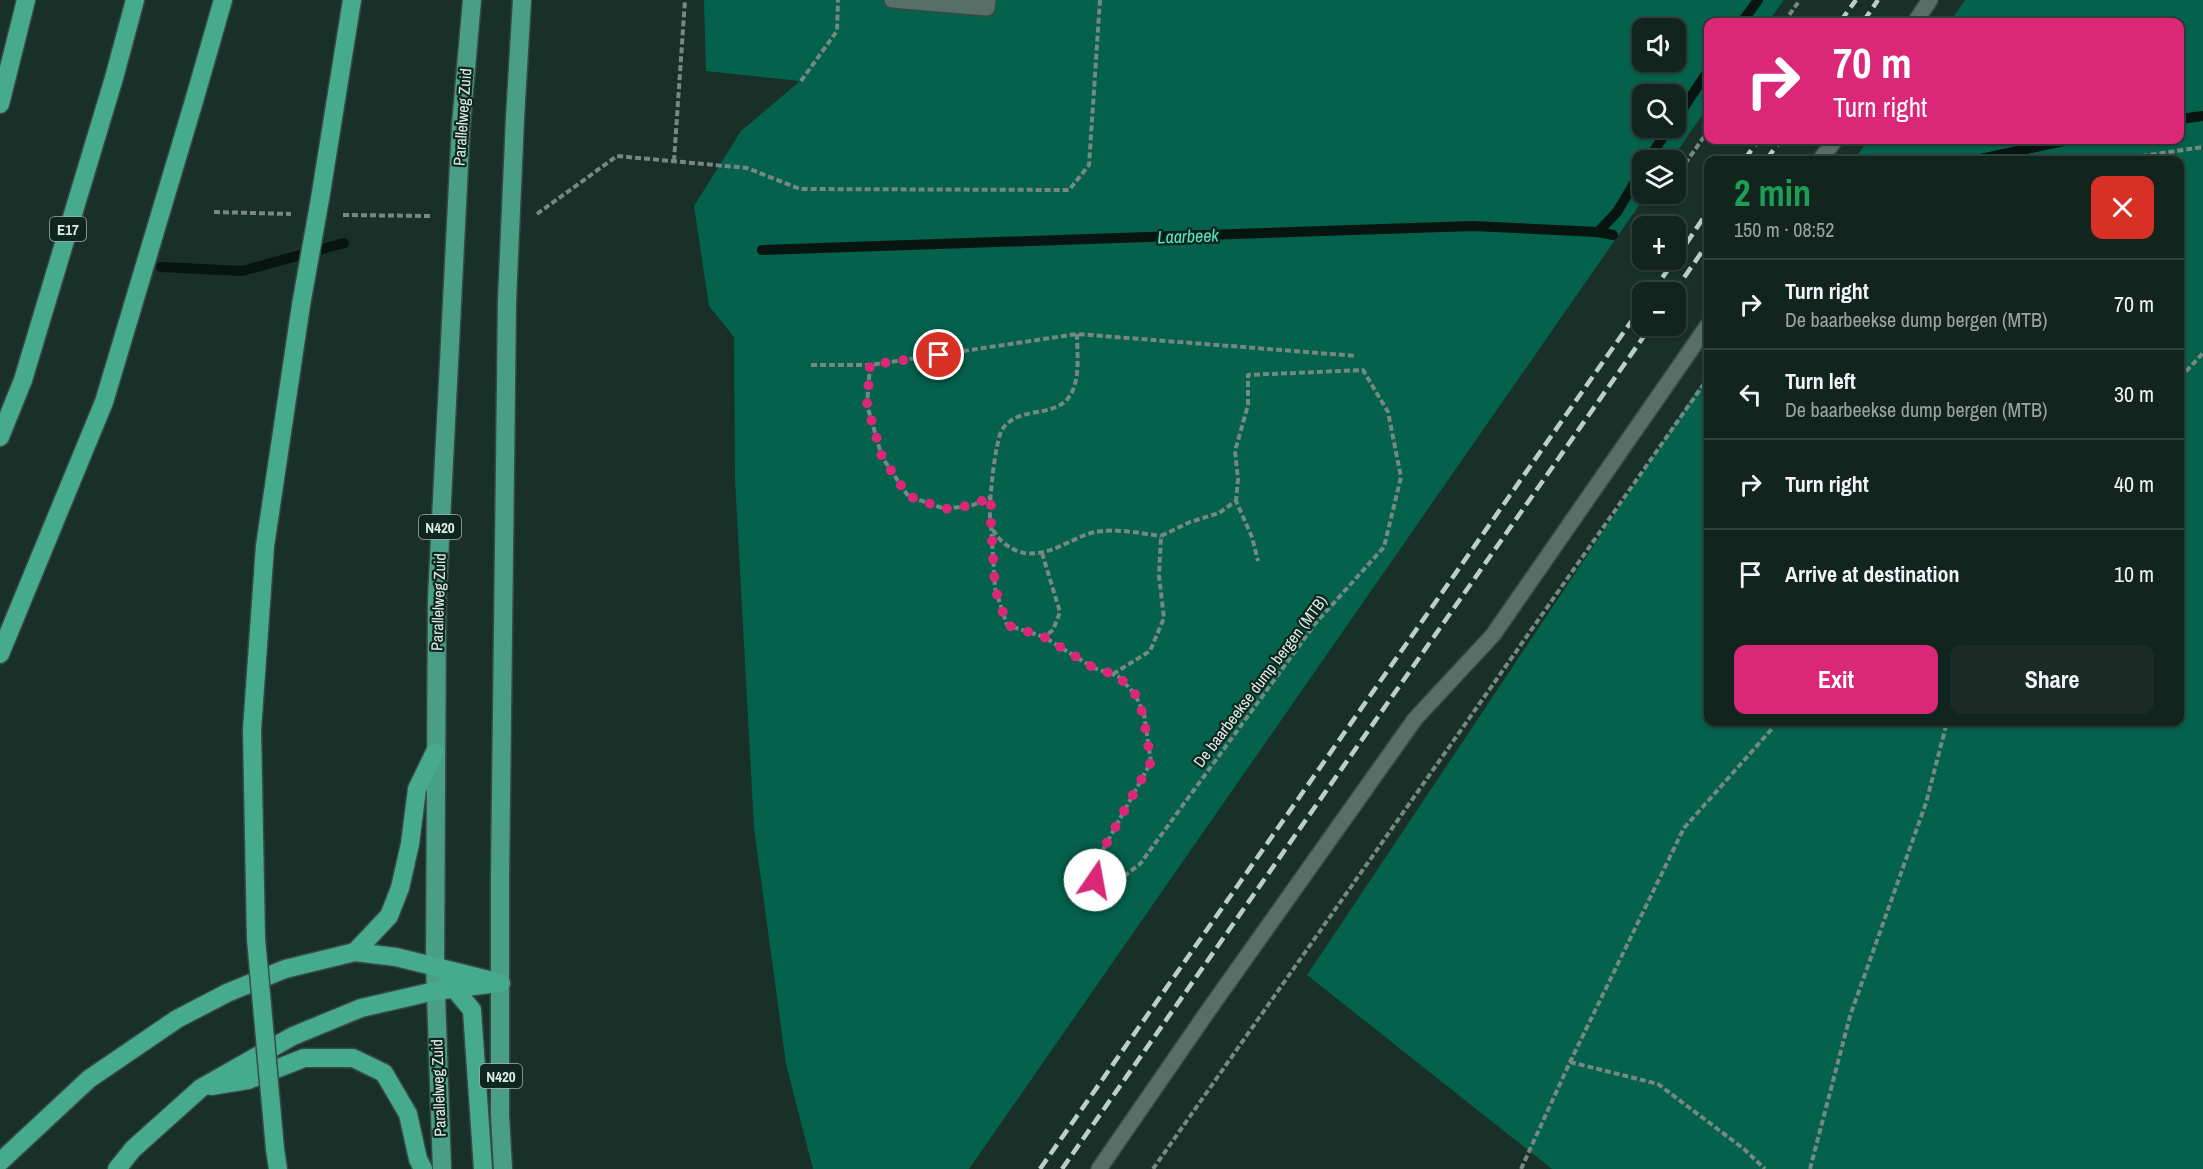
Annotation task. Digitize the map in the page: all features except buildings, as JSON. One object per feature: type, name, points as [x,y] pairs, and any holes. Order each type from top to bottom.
[{"type":"highway","points":[[0,104],[26,0]]},
{"type":"highway","name":"E17","points":[[0,437],[23,380],[114,78],[135,0]]},
{"type":"highway","points":[[0,654],[104,402],[223,0]]},
{"type":"highway","points":[[278,1169],[256,939],[252,730],[265,546],[301,304],[352,0]]},
{"type":"highway","name":"Parallelweg Zuid","points":[[442,1169],[435,991],[437,599],[461,125],[472,0]]},
{"type":"highway","name":"N420","points":[[503,1169],[501,692],[507,301],[522,0]]},
{"type":"highway","points":[[355,952],[389,916],[400,888],[410,844],[417,789],[435,752]]},
{"type":"highway","points":[[0,1162],[89,1079],[177,1019],[227,993],[285,969],[355,952],[396,957],[501,983]]},
{"type":"highway","points":[[435,966],[472,1010],[483,1169]]},
{"type":"highway","points":[[117,1169],[133,1149],[201,1088],[293,1036],[361,1008],[435,991],[501,983]]},
{"type":"highway","points":[[201,1088],[248,1080],[304,1058],[353,1058],[384,1073],[408,1114],[418,1159],[423,1169]]},
{"type":"lane","points":[[892,0],[987,8],[988,0]]},
{"type":"lane","points":[[1918,18],[1930,0]]},
{"type":"lane","points":[[1100,1169],[1208,1011],[1415,719],[1493,635],[1704,331]]},
{"type":"path","points":[[674,161],[685,0]]},
{"type":"path","points":[[801,81],[837,31],[838,0]]},
{"type":"path","points":[[532,218],[617,156],[747,168],[800,189],[1069,190],[1089,165],[1100,0]]},
{"type":"path","points":[[1787,18],[1800,0]]},
{"type":"path","points":[[1686,162],[1704,137]]},
{"type":"path","points":[[2142,156],[2203,147]]},
{"type":"path","points":[[214,212],[299,214]]},
{"type":"path","points":[[334,215],[439,216]]},
{"type":"path","points":[[811,365],[870,365],[1077,334],[1357,357]]},
{"type":"path","name":"De baarbeekse dump bergen (MTB)","points":[[1077,334],[1076,379],[1069,396],[1059,407],[1018,415],[1002,430],[995,455],[991,525],[995,588],[1007,625],[1044,637],[1094,668],[1118,676],[1135,694],[1143,714],[1151,762],[1099,857],[1095,880],[1110,887],[1140,864],[1315,624],[1384,547],[1401,477],[1388,412],[1363,370],[1248,375],[1248,405],[1235,450],[1238,479],[1236,501],[1252,537],[1258,561]]},
{"type":"path","points":[[2184,374],[2203,353]]},
{"type":"path","points":[[870,365],[867,405],[882,457],[908,496],[945,509],[973,505],[991,497]]},
{"type":"path","points":[[1153,1169],[1704,384]]},
{"type":"path","points":[[991,525],[1003,543],[1022,553],[1041,553],[1062,548],[1085,535],[1106,531],[1161,536],[1190,522],[1219,513],[1236,501]]},
{"type":"path","points":[[1112,674],[1150,651],[1164,618],[1160,576],[1161,536]]},
{"type":"path","points":[[1041,553],[1060,612],[1053,630],[1044,637]]},
{"type":"path","points":[[1521,1169],[1570,1062],[1684,828],[1774,726]]},
{"type":"path","points":[[1810,1169],[1850,1016],[1926,803],[1946,726]]},
{"type":"path","points":[[1570,1062],[1658,1084],[1744,1149],[1765,1169]]},
{"type":"green space","points":[[704,0],[1784,0],[1771,18],[1704,18],[1704,113],[1678,150],[1632,150],[1632,204],[1640,204],[969,1169],[813,1169],[786,1064],[754,828],[735,479],[734,337],[709,306],[694,206],[741,131],[800,81],[706,71]]},
{"type":"green space","points":[[1965,0],[2203,0],[2203,1169],[1552,1169],[1307,975],[1704,380],[1704,726],[2184,726],[2184,156],[1857,156],[1865,144],[2184,144],[2184,18],[1953,18]]},
{"type":"waterway","points":[[1745,18],[1758,0]]},
{"type":"waterway","points":[[1686,104],[1704,77]]},
{"type":"waterway","name":"Laarbeek","points":[[2184,118],[2203,116]]},
{"type":"waterway","points":[[1655,150],[1662,138]]},
{"type":"waterway","name":"Laarbeek","points":[[1994,156],[2050,144]]},
{"type":"waterway","points":[[1598,232],[1617,212],[1632,187]]},
{"type":"waterway","name":"Laarbeek","points":[[762,250],[1473,226],[1598,232],[1613,235]]},
{"type":"waterway","points":[[161,267],[242,271],[344,243]]},
{"type":"railway","points":[[1843,18],[1856,0]]},
{"type":"railway","points":[[1866,18],[1878,0]]},
{"type":"railway","points":[[1747,156],[1756,144]]},
{"type":"railway","points":[[1769,156],[1778,144]]},
{"type":"railway","points":[[1686,244],[1704,217]]},
{"type":"railway","points":[[1681,282],[1704,249]]},
{"type":"railway","points":[[1659,282],[1668,270]]},
{"type":"railway","points":[[1040,1169],[1632,320]]},
{"type":"railway","points":[[1062,1169],[1644,336]]},
{"type":"route","points":[[939,355],[870,365],[867,405],[882,457],[908,496],[945,509],[973,505],[991,497],[995,588],[1007,625],[1044,637],[1094,668],[1118,676],[1135,694],[1143,714],[1151,762],[1099,857],[1095,880]]}]
